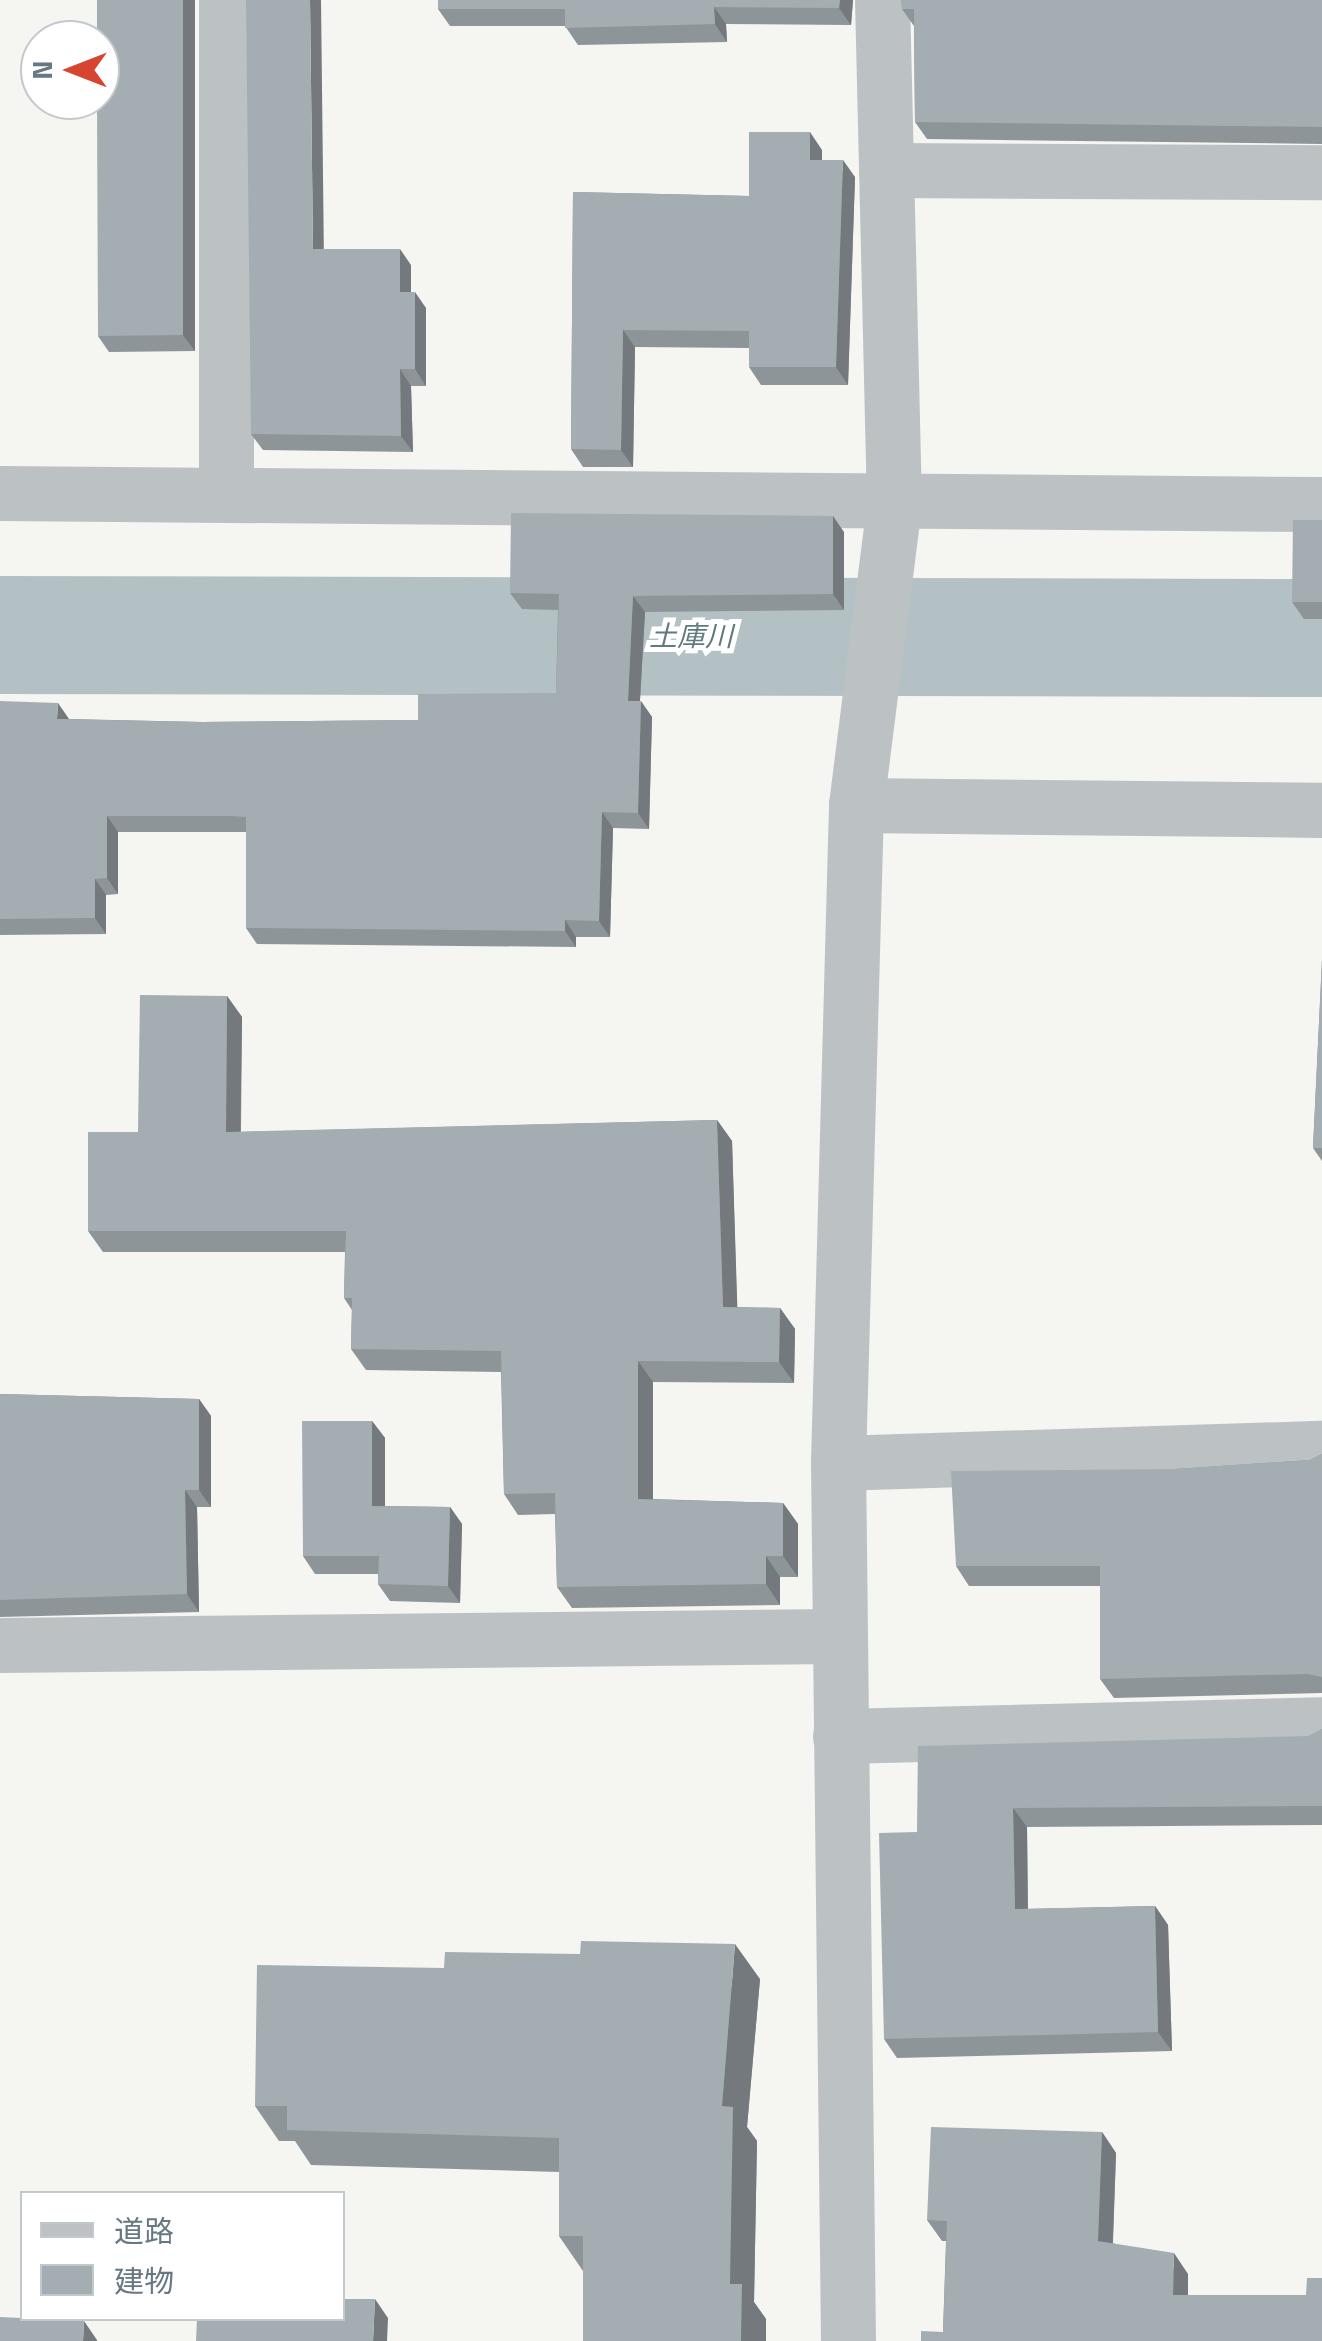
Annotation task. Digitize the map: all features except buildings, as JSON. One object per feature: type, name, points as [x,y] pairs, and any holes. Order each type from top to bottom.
[{"type":"street","points":[[226,0],[226,493]]},
{"type":"street","points":[[848,2341],[838,1463],[856,805],[894,504],[882,0]]},
{"type":"street","points":[[886,170],[1322,172]]},
{"type":"street","points":[[0,493],[894,504],[1322,504]]},
{"type":"street","points":[[856,805],[1322,810]]},
{"type":"street","points":[[838,1463],[1322,1448]]},
{"type":"street","points":[[0,1645],[837,1636]]},
{"type":"street","points":[[840,1736],[1322,1724]]},
{"type":"waterway","name":"土庫川","points":[[0,635],[1322,638]]}]
